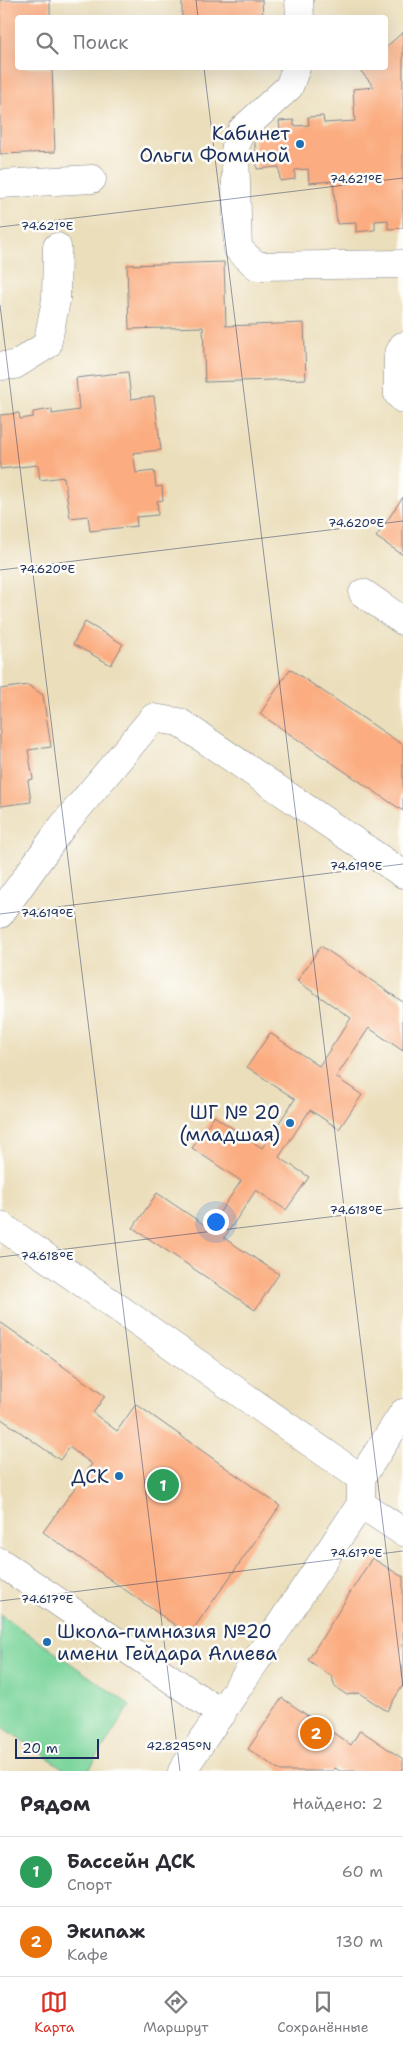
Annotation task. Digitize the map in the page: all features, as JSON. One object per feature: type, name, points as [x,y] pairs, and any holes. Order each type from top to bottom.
[{"type":"street","points":[[299,0],[300,15]]},
{"type":"street","points":[[295,70],[289,87],[242,130],[237,140],[235,152],[238,249],[257,266],[403,264]]},
{"type":"street","points":[[0,184],[92,179]]},
{"type":"street","points":[[0,366],[15,365],[47,345],[56,300],[57,247]]},
{"type":"street","points":[[403,346],[398,355],[398,394],[403,399]]},
{"type":"street","points":[[363,593],[403,621]]},
{"type":"street","points":[[0,914],[62,827],[153,718],[178,722],[403,874]]},
{"type":"street","points":[[0,1224],[361,1491],[403,1532]]},
{"type":"street","points":[[182,1771],[222,1714],[361,1491],[403,1413]]},
{"type":"street","points":[[0,1562],[222,1714]]},
{"type":"green space","points":[[0,1614],[130,1705],[88,1771],[67,1771],[0,1725]]},
{"type":"building","points":[[0,0],[50,0],[50,15],[15,15],[15,70],[52,70],[55,152],[0,154]]},
{"type":"building","points":[[182,0],[262,0],[263,15],[182,15]]},
{"type":"building","points":[[403,32],[403,228],[388,229],[388,220],[375,221],[375,230],[356,232],[356,223],[337,224],[333,181],[309,183],[308,169],[295,170],[295,179],[280,181],[279,167],[257,169],[254,132],[280,130],[279,121],[294,120],[294,126],[309,125],[308,117],[323,116],[324,123],[355,121],[353,89],[374,87],[360,70],[388,70],[388,45]]},
{"type":"building","points":[[224,262],[226,326],[304,323],[306,379],[205,382],[203,327],[129,329],[127,265]]},
{"type":"building","points":[[128,372],[131,399],[154,396],[161,450],[133,453],[136,473],[154,471],[156,487],[162,486],[163,500],[157,501],[158,515],[136,517],[137,526],[90,531],[88,516],[70,518],[64,477],[40,480],[38,465],[0,469],[0,415],[19,413],[20,419],[33,417],[33,412],[52,409],[52,414],[79,410],[76,378]]},
{"type":"building","points":[[403,497],[403,555],[376,537]]},
{"type":"building","points":[[85,622],[123,644],[111,665],[73,644]]},
{"type":"building","points":[[290,669],[403,745],[403,811],[260,714]]},
{"type":"building","points":[[28,685],[43,695],[51,747],[28,750],[33,779],[28,780],[31,802],[0,806],[0,689]]},
{"type":"building","name":"ШГ № 20 (младшая)","points":[[321,946],[403,1002],[403,1051],[369,1028],[336,1077],[362,1095],[339,1129],[310,1110],[279,1157],[309,1177],[286,1210],[256,1190],[224,1238],[279,1274],[255,1310],[133,1228],[157,1193],[209,1228],[241,1181],[192,1148],[214,1116],[262,1148],[295,1099],[247,1067],[270,1033],[319,1066],[351,1018],[297,981]]},
{"type":"building","points":[[0,1322],[105,1396],[93,1413],[117,1431],[136,1404],[280,1506],[189,1635],[43,1532],[92,1464],[69,1447],[60,1460],[0,1418]]},
{"type":"building","points":[[372,1558],[403,1576],[403,1685],[387,1711],[359,1693],[347,1695],[335,1687],[332,1677],[308,1660]]},
{"type":"building","points":[[282,1698],[351,1745],[360,1730],[403,1759],[403,1771],[340,1771],[335,1768],[333,1771],[281,1771],[248,1749]]},
{"type":"place","name":"Кабинет Ольги Фоминой","points":[[300,144]]},
{"type":"place","name":"ШГ № 20 (младшая)","points":[[290,1123]]},
{"type":"place","name":"ДСК","points":[[119,1476]]},
{"type":"place","name":"Бассейн ДСК","points":[[163,1485]]},
{"type":"place","name":"Школа-гимназия №20 имени Гейдара Алиева","points":[[47,1642]]},
{"type":"place","name":"Экипаж","points":[[316,1733]]}]
